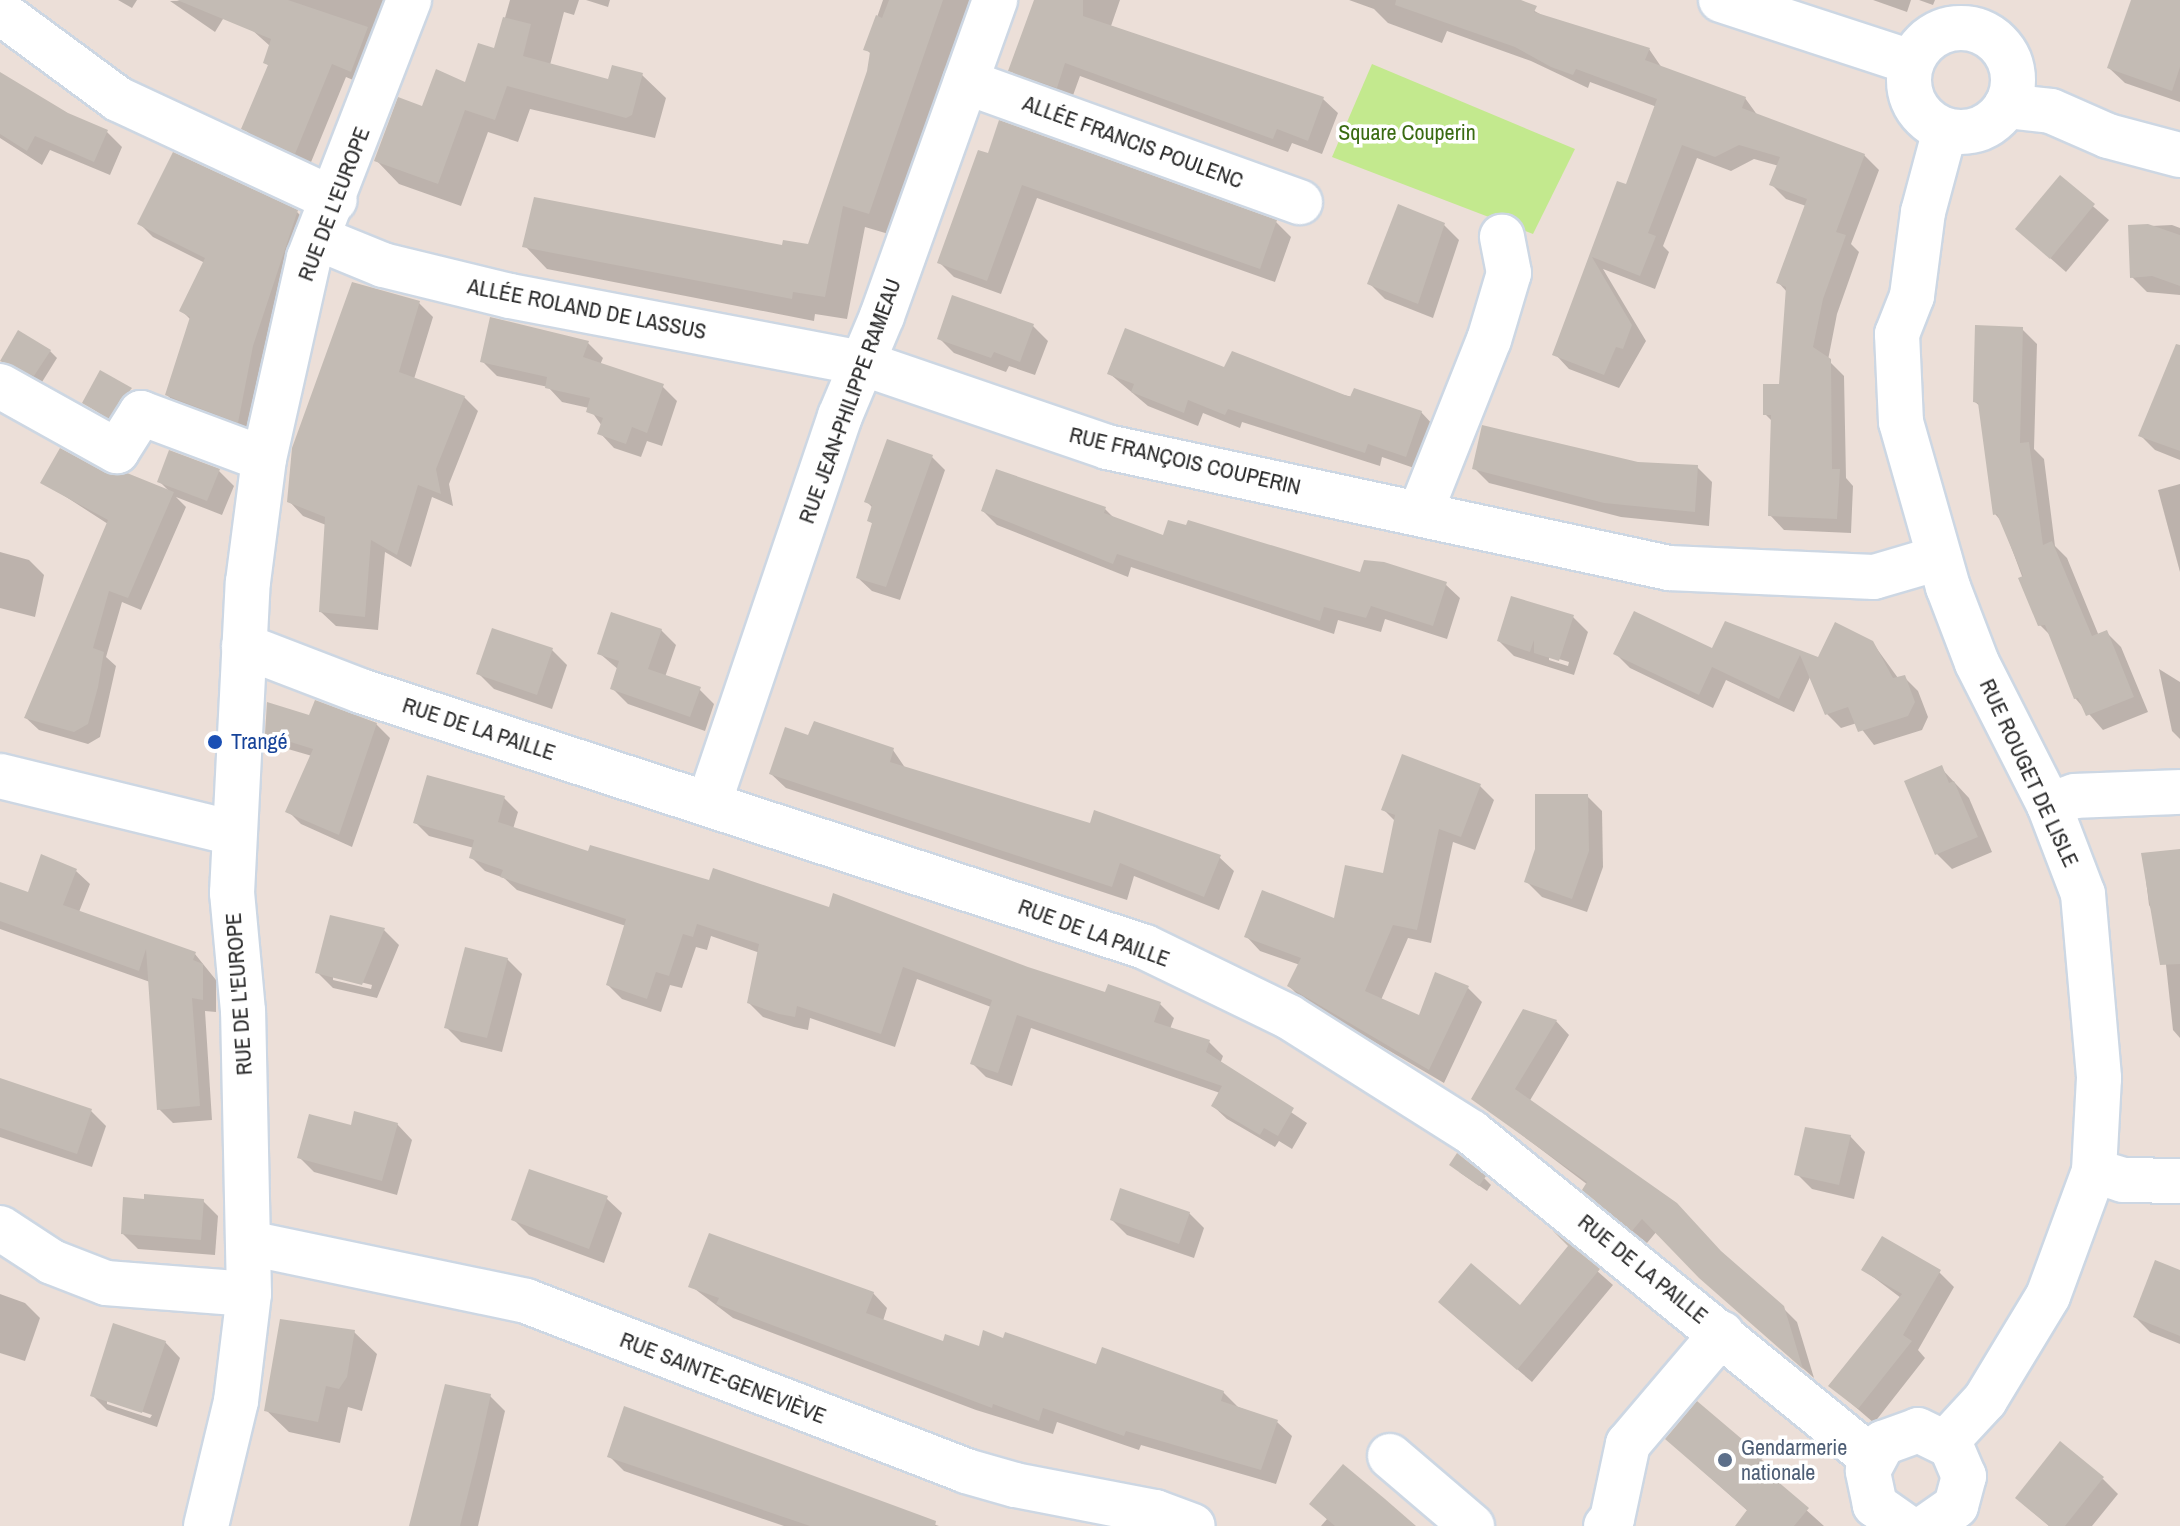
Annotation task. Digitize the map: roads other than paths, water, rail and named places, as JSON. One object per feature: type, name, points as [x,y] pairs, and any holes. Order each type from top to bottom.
[{"type":"street","name":"RUE DE L'EUROPE","points":[[206,1526],[236,1401],[249,1294],[233,833],[244,646],[264,459],[326,219],[409,0]]},
{"type":"street","name":"RUE JEAN-PHILIPPE RAMEAU","points":[[709,803],[862,363],[995,0]]},
{"type":"street","points":[[1721,0],[1911,62]]},
{"type":"street","name":"ALLÉE ROLAND DE LASSUS","points":[[0,12],[118,99],[326,219],[383,265],[510,296],[862,363]]},
{"type":"street","points":[[1983,15],[2007,56],[2013,75],[2006,106],[1980,129],[1945,130],[1913,102],[1911,62],[1923,44],[1941,31],[1983,15]]},
{"type":"street","name":"ALLÉE FRANCIS POULENC","points":[[966,82],[1300,202]]},
{"type":"street","points":[[2006,106],[2051,111],[2108,136],[2180,155]]},
{"type":"street","name":"RUE ROUGET DE LISLE","points":[[1945,130],[1929,184],[1912,296],[1897,334],[1901,422],[1939,558],[1977,663],[2049,805],[2083,894],[2089,927],[2099,1078],[2094,1171],[2048,1296],[1985,1400],[1947,1441]]},
{"type":"street","points":[[1420,513],[1484,354],[1509,273],[1502,237]]},
{"type":"street","name":"RUE FRANÇOIS COUPERIN","points":[[862,363],[1107,447],[1669,568],[1874,577],[1939,558]]},
{"type":"street","points":[[0,386],[117,451],[141,413],[264,459]]},
{"type":"street","name":"RUE DE LA PAILLE","points":[[244,646],[361,691],[1145,947],[1289,1017],[1471,1132],[1872,1458]]},
{"type":"street","points":[[0,776],[233,833]]},
{"type":"street","points":[[2049,805],[2075,796],[2180,792]]},
{"type":"street","points":[[2094,1171],[2123,1180],[2180,1181]]},
{"type":"street","points":[[0,1228],[52,1262],[106,1283],[249,1294]]},
{"type":"street","name":"RUE SAINTE-GENEVIÈVE","points":[[249,1243],[526,1301],[966,1471],[1015,1485],[1155,1512],[1193,1526]]},
{"type":"street","points":[[1606,1526],[1612,1519],[1628,1444],[1722,1333]]},
{"type":"street","points":[[1924,1431],[1947,1441],[1964,1476],[1962,1495],[1921,1523],[1869,1492],[1872,1458],[1883,1443],[1905,1432],[1924,1431]]},
{"type":"street","points":[[1390,1456],[1472,1526]]},
{"type":"place","name":"Trangé","points":[[215,742]]},
{"type":"place","name":"Gendarmerie nationale","points":[[1725,1460]]},
{"type":"park label","name":"Square Couperin","points":[[1407,133]]}]
